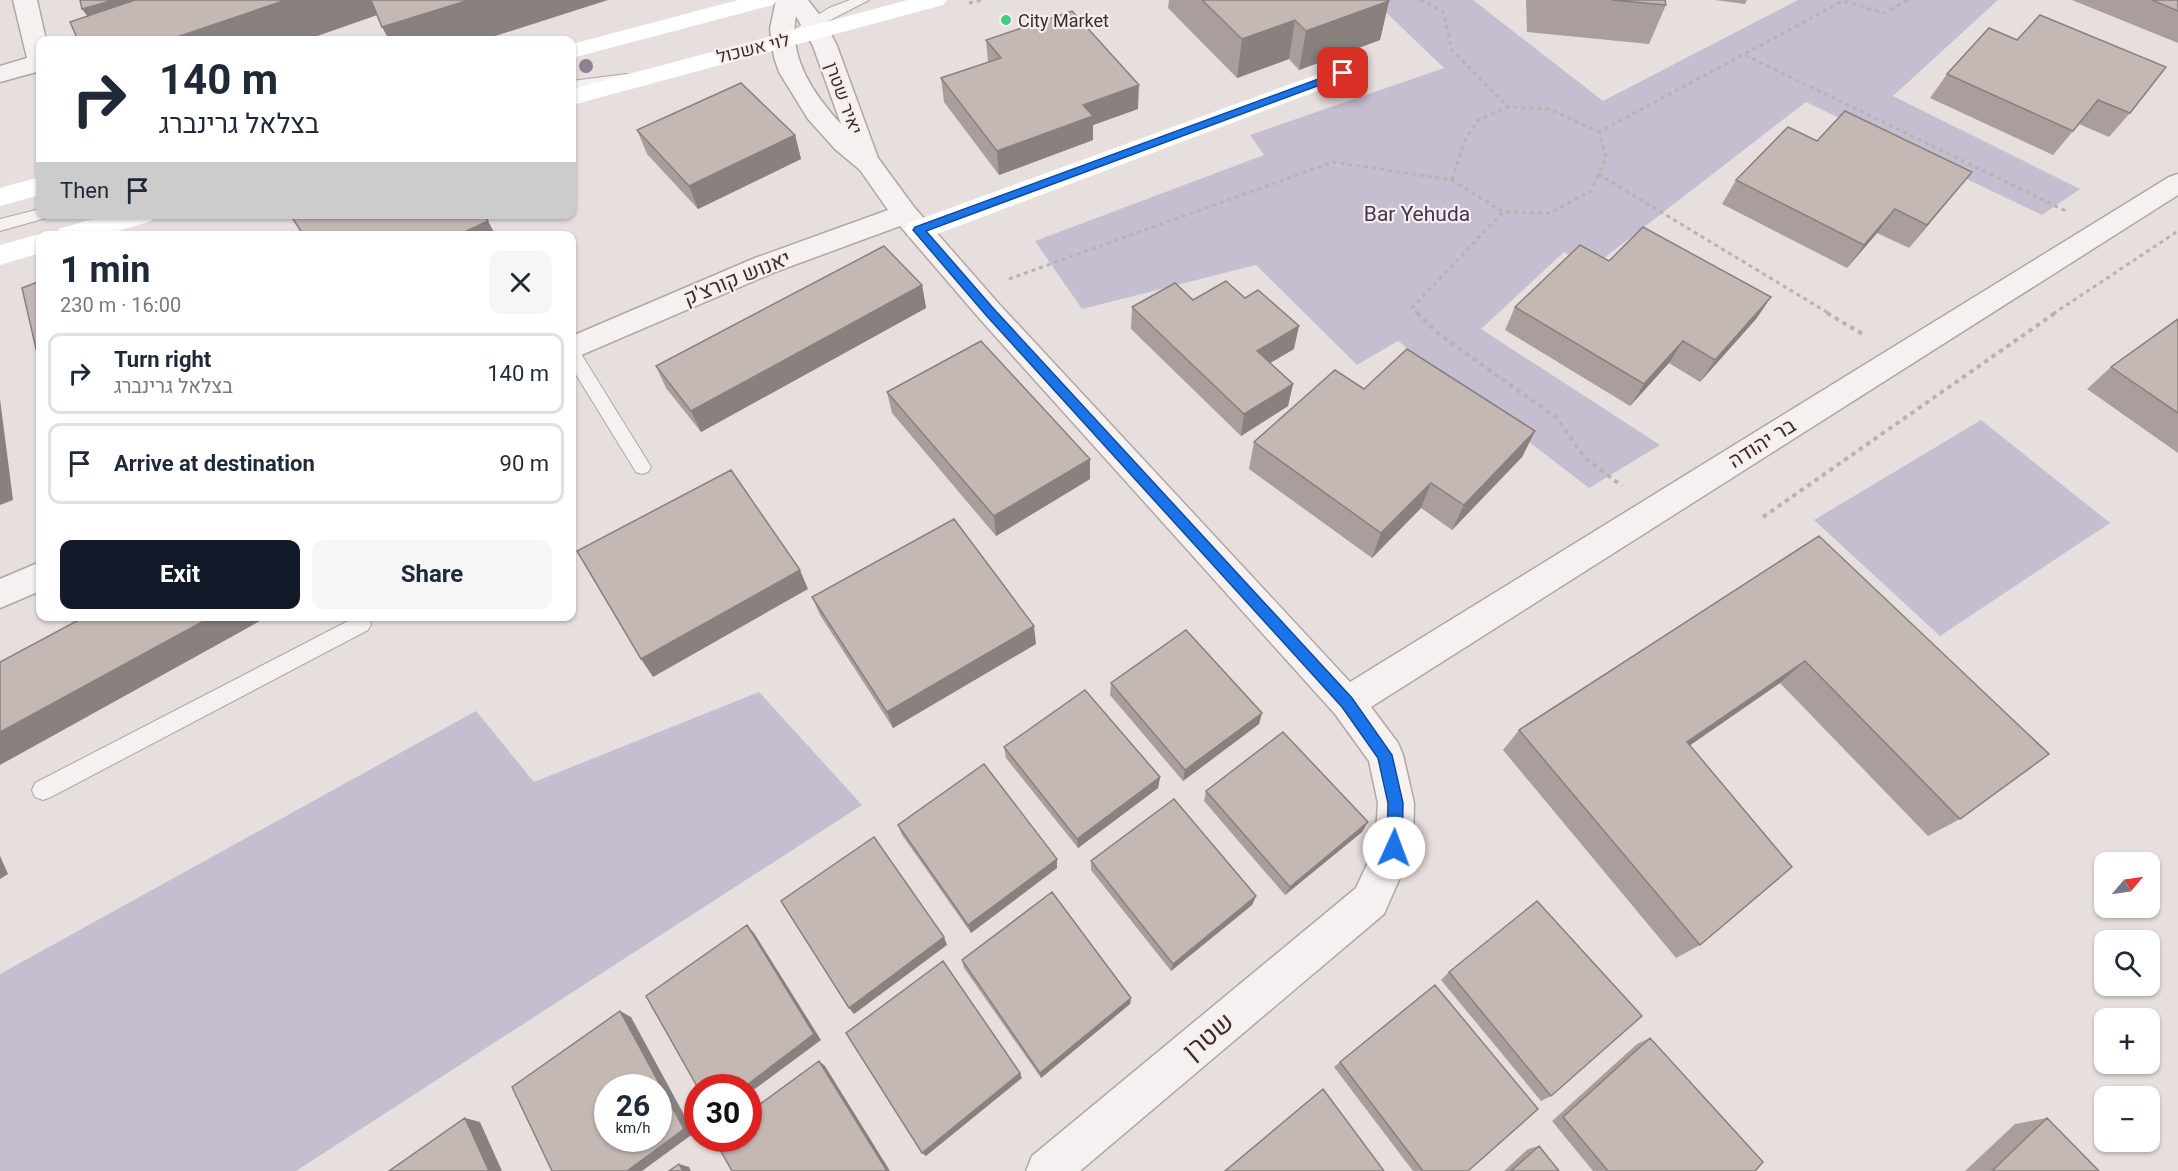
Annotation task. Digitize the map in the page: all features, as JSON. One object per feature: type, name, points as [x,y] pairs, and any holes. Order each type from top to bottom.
[{"type":"main road","points":[[576,50],[765,0]]},
{"type":"main road","name":"לוי אשכול","points":[[576,96],[783,40],[816,27],[935,0]]},
{"type":"main road","points":[[912,222],[1343,73]]},
{"type":"main road","points":[[0,197],[36,187]]},
{"type":"main road","points":[[86,231],[125,219]]},
{"type":"main road","points":[[0,255],[36,245]]},
{"type":"street","points":[[25,0],[36,46]]},
{"type":"street","name":"יאיר שטרן","points":[[788,0],[783,16],[783,40],[791,72],[817,114],[844,143],[869,164],[912,222],[972,292],[1347,703],[1384,755],[1396,803],[1394,848],[1370,901]]},
{"type":"street","name":"יאיר שטרן","points":[[796,0],[816,27],[869,164]]},
{"type":"street","points":[[0,74],[36,64]]},
{"type":"street","name":"בר יהודה","points":[[1347,703],[2178,183]]},
{"type":"street","name":"יאנוש קורצ'ק","points":[[576,346],[765,265],[912,222]]},
{"type":"street","points":[[0,594],[36,578]]},
{"type":"street","name":"שטרן","points":[[1047,1171],[1370,901]]},
{"type":"lane","points":[[839,0],[858,1]]},
{"type":"lane","points":[[816,27],[858,1]]},
{"type":"lane","points":[[576,85],[646,77]]},
{"type":"lane","points":[[0,225],[36,215]]},
{"type":"lane","points":[[576,360],[642,467]]},
{"type":"lane","points":[[43,790],[361,624],[360,621]]},
{"type":"path","points":[[1420,0],[1443,12],[1452,50],[1508,107]]},
{"type":"path","points":[[1599,132],[1844,1],[1884,13],[1908,0]]},
{"type":"path","points":[[1745,54],[2104,230]]},
{"type":"path","points":[[1452,180],[1464,142],[1478,120],[1508,107],[1549,109],[1599,132]]},
{"type":"path","points":[[972,292],[1333,162],[1452,180],[1503,212],[1550,213],[1591,191],[1605,157],[1599,132]]},
{"type":"path","points":[[1598,174],[1900,357]]},
{"type":"path","points":[[1503,212],[1412,308],[1440,335],[1557,418],[1584,457],[1655,510]]},
{"type":"path","points":[[1763,517],[2090,288],[2178,231]]},
{"type":"green space","name":"Bar Yehuda","points":[[1373,0],[1473,0],[1603,101],[1798,0],[1998,0],[1893,96],[2080,189],[2042,215],[1806,102],[1591,268],[1564,252],[1481,329],[1660,445],[1589,488],[1398,341],[1357,365],[1256,265],[1082,309],[1035,241],[1264,155],[1250,135],[1444,68]]},
{"type":"green space","points":[[1981,420],[2110,523],[1940,636],[1814,520]]},
{"type":"green space","points":[[759,692],[862,805],[296,1171],[0,1171],[0,974],[476,711],[534,782]]},
{"type":"building","points":[[80,0],[114,0],[82,9]]},
{"type":"building","points":[[135,0],[286,0],[180,36],[76,36],[70,22]]},
{"type":"building","points":[[371,0],[469,0],[382,27]]},
{"type":"building","points":[[1202,0],[1389,1],[1306,31],[1295,20],[1242,39]]},
{"type":"building","points":[[1612,0],[1665,0],[1666,5]]},
{"type":"building","points":[[2152,0],[2178,0],[2178,11]]},
{"type":"building","points":[[1072,11],[1139,85],[1083,105],[1093,116],[997,151],[941,78],[1001,58],[986,40]]},
{"type":"building","points":[[2040,15],[2166,67],[2130,113],[2098,100],[2073,131],[1947,74],[1989,28],[2017,40]]},
{"type":"building","points":[[741,83],[795,135],[689,186],[637,130]]},
{"type":"building","points":[[1845,111],[1972,172],[1927,225],[1895,209],[1864,245],[1736,180],[1788,127],[1817,141]]},
{"type":"building","points":[[293,219],[487,219],[488,221],[467,231],[301,231]]},
{"type":"building","points":[[1643,227],[1771,297],[1715,360],[1683,341],[1644,384],[1515,307],[1580,245],[1609,261]]},
{"type":"building","points":[[884,246],[922,285],[691,411],[656,366]]},
{"type":"building","points":[[1226,281],[1245,298],[1258,290],[1299,326],[1257,351],[1293,384],[1244,414],[1132,307],[1175,283],[1193,300]]},
{"type":"building","points":[[36,283],[36,349],[22,288]]},
{"type":"building","points":[[2178,319],[2178,413],[2111,367]]},
{"type":"building","points":[[981,341],[1090,459],[994,516],[887,392]]},
{"type":"building","points":[[1407,349],[1535,431],[1464,505],[1431,483],[1381,533],[1254,442],[1335,370],[1364,389]]},
{"type":"building","points":[[731,470],[800,570],[641,659],[577,551]]},
{"type":"building","points":[[954,519],[1034,626],[887,712],[812,597]]},
{"type":"building","points":[[1819,536],[2049,754],[1960,819],[1805,661],[1687,742],[1792,867],[1700,945],[1519,730]]},
{"type":"building","points":[[77,621],[204,621],[0,732],[0,662]]},
{"type":"building","points":[[1186,630],[1262,713],[1185,770],[1111,683]]},
{"type":"building","points":[[1085,690],[1160,777],[1077,839],[1004,747]]},
{"type":"building","points":[[1283,732],[1368,822],[1290,887],[1206,791]]},
{"type":"building","points":[[984,764],[1057,859],[968,925],[898,825]]},
{"type":"building","points":[[1174,799],[1256,896],[1173,964],[1091,861]]},
{"type":"building","points":[[874,837],[944,937],[849,1008],[781,901]]},
{"type":"building","points":[[1052,892],[1131,998],[1040,1073],[962,960]]},
{"type":"building","points":[[1537,901],[1642,1016],[1551,1096],[1449,972]]},
{"type":"building","points":[[747,925],[814,1034],[761,1074],[690,1074],[646,996]]},
{"type":"building","points":[[943,961],[1020,1073],[922,1153],[846,1033]]},
{"type":"building","points":[[1435,985],[1538,1109],[1468,1171],[1423,1171],[1340,1062]]},
{"type":"building","points":[[620,1011],[654,1074],[594,1074],[594,1152],[653,1152],[627,1171],[552,1171],[512,1087]]},
{"type":"building","points":[[1650,1038],[1763,1162],[1755,1171],[1608,1171],[1563,1117]]},
{"type":"building","points":[[819,1061],[887,1171],[732,1171],[721,1152],[762,1152],[762,1103]]},
{"type":"building","points":[[1323,1089],[1384,1171],[1225,1171]]},
{"type":"building","points":[[672,1107],[684,1129],[672,1138]]},
{"type":"building","points":[[465,1118],[489,1171],[389,1171]]},
{"type":"building","points":[[2047,1118],[2099,1171],[1992,1171]]},
{"type":"building","points":[[1539,1146],[1559,1171],[1511,1171]]},
{"type":"building","points":[[679,1164],[683,1171],[669,1171]]},
{"type":"place","name":"City Market","points":[[1006,20]]},
{"type":"route","points":[[1343,73],[919,230],[989,311],[1347,703],[1384,755],[1396,803],[1394,848]]}]
